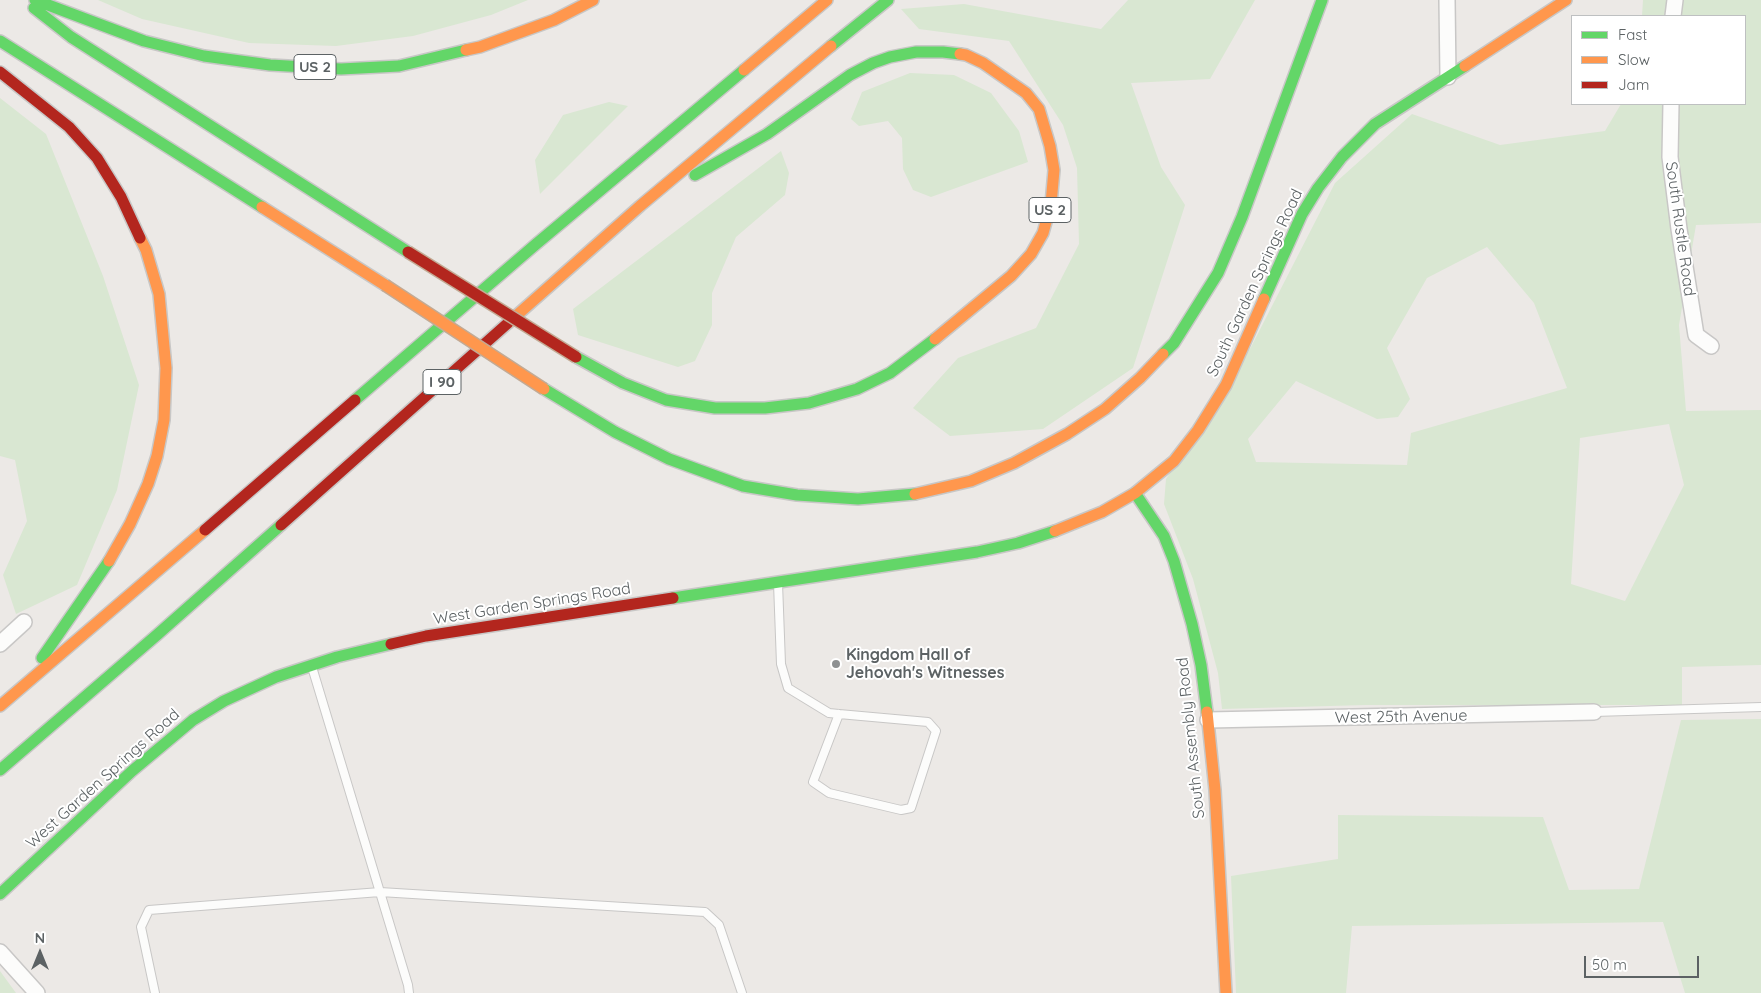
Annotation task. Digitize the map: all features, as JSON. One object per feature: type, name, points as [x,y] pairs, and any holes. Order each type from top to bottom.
[{"type":"main road","name":"US 2","points":[[22,0],[79,42],[576,357],[623,383],[666,400],[715,408],[764,408],[809,403],[857,389],[890,373],[954,326],[1011,276],[1031,254],[1043,233],[1051,204],[1054,170],[1046,129],[1039,109],[1026,94],[983,63],[966,55],[943,52],[916,52],[890,57],[873,63],[850,75],[767,134],[640,206]]},
{"type":"main road","name":"US 2","points":[[35,0],[144,40],[204,56],[270,66],[341,68],[399,66],[480,47],[554,20],[593,0]]},
{"type":"main road","name":"I 90","points":[[0,706],[535,245],[827,0]]},
{"type":"main road","name":"I 90","points":[[0,770],[158,634],[640,206],[888,0]]},
{"type":"main road","points":[[0,41],[544,389],[615,432],[669,459],[743,486],[797,495],[858,499],[914,494],[971,481],[1014,463],[1067,434],[1105,409],[1140,378],[1174,342],[1195,312],[1218,273],[1242,218],[1322,0]]},
{"type":"main road","name":"South Garden Springs Road","points":[[1135,493],[1174,461],[1198,430],[1226,385],[1302,214],[1318,188],[1342,157],[1375,124],[1566,0]]},
{"type":"main road","points":[[0,72],[69,127],[96,158],[121,197],[146,250],[159,294],[166,368],[164,420],[157,456],[148,484],[130,524],[113,555],[22,687]]},
{"type":"main road","name":"West Garden Springs Road","points":[[0,894],[132,771],[194,720],[224,701],[276,677],[337,657],[426,636],[977,552],[1018,543],[1060,530],[1102,512],[1135,493]]},
{"type":"main road","name":"South Assembly Road","points":[[1135,493],[1164,536],[1183,588],[1201,665],[1215,790],[1226,993]]},
{"type":"street","points":[[1447,0],[1448,77]]},
{"type":"street","points":[[1673,15],[1675,0]]},
{"type":"street","name":"South Rustle Road","points":[[1671,105],[1670,157],[1679,229],[1696,335],[1710,346]]},
{"type":"street","points":[[0,644],[24,622]]},
{"type":"street","name":"West 25th Avenue","points":[[1208,720],[1594,712]]},
{"type":"street","points":[[0,952],[37,993]]},
{"type":"lane","points":[[778,583],[781,664],[788,688],[829,713],[928,722],[936,731],[911,808],[900,810],[829,793],[813,782],[839,714]]},
{"type":"lane","points":[[311,665],[408,986],[408,993]]},
{"type":"lane","points":[[1594,712],[1761,706]]},
{"type":"lane","points":[[155,993],[141,927],[149,910],[380,892],[706,912],[719,925],[742,993]]},
{"type":"green space","points":[[98,0],[528,0],[491,15],[413,36],[336,46],[249,43],[142,19]]},
{"type":"green space","points":[[1128,0],[1255,0],[1210,79],[1131,83],[1161,167],[1185,205],[1133,368],[1043,429],[950,436],[913,408],[958,358],[1036,328],[1079,244],[1077,168],[1063,125],[1009,41],[919,29],[901,9],[964,4],[1101,29]]},
{"type":"green space","points":[[1643,0],[1761,0],[1761,223],[1696,225],[1679,325],[1686,411],[1761,410],[1761,665],[1682,667],[1682,705],[1366,705],[1222,709],[1218,673],[1193,579],[1164,504],[1166,479],[1251,347],[1335,183],[1412,114],[1500,145],[1605,131],[1620,105],[1746,105],[1746,15],[1642,15]],"holes":[[[1487,247],[1534,303],[1567,388],[1411,433],[1407,465],[1256,462],[1248,439],[1296,381],[1377,419],[1398,417],[1410,399],[1387,348],[1427,278]],[[1669,424],[1684,485],[1625,601],[1571,584],[1580,438]]]},
{"type":"green space","points":[[910,73],[954,75],[991,93],[1019,131],[1028,162],[931,197],[913,190],[903,169],[902,138],[888,121],[859,126],[851,119],[862,92]]},
{"type":"green space","points":[[0,98],[46,134],[103,276],[139,385],[117,490],[77,585],[16,614],[3,575],[27,521],[15,460],[0,456]]},
{"type":"green space","points":[[609,102],[628,106],[540,194],[535,160],[563,115]]},
{"type":"green space","points":[[781,151],[789,173],[785,195],[736,237],[712,293],[712,325],[695,361],[678,367],[578,335],[573,309]]},
{"type":"green space","points":[[1761,719],[1761,993],[1685,993],[1663,922],[1352,926],[1346,993],[1236,993],[1231,876],[1338,859],[1338,815],[1543,817],[1569,890],[1639,889],[1681,720]]},
{"type":"green space","points":[[0,971],[16,993],[0,993]]},
{"type":"traffic: fast","points":[[35,0],[144,41],[204,56],[270,65],[341,69],[399,66],[466,50]]},
{"type":"traffic: fast","points":[[831,46],[888,0]]},
{"type":"traffic: fast","points":[[1163,354],[1174,343],[1218,273],[1242,217],[1322,0]]},
{"type":"traffic: fast","points":[[34,8],[71,37],[408,252]]},
{"type":"traffic: fast","points":[[0,41],[262,207]]},
{"type":"traffic: fast","points":[[695,175],[767,134],[850,75],[873,63],[890,57],[916,52],[960,54]]},
{"type":"traffic: fast","points":[[1264,299],[1302,214],[1318,188],[1342,157],[1375,124],[1465,66]]},
{"type":"traffic: fast","points":[[355,400],[535,245],[744,70]]},
{"type":"traffic: fast","points":[[576,357],[623,383],[666,400],[715,408],[765,408],[809,403],[857,389],[890,373],[935,339]]},
{"type":"traffic: fast","points":[[544,389],[615,432],[669,459],[743,486],[797,495],[858,499],[915,494]]},
{"type":"traffic: fast","points":[[1135,493],[1164,536],[1174,561],[1192,624],[1201,665],[1207,712]]},
{"type":"traffic: fast","points":[[0,770],[281,525]]},
{"type":"traffic: fast","points":[[673,598],[977,552],[1018,543],[1055,531]]},
{"type":"traffic: fast","points":[[42,658],[109,561]]},
{"type":"traffic: fast","points":[[0,894],[132,771],[193,720],[224,701],[276,677],[337,657],[391,644]]},
{"type":"traffic: slow","points":[[466,50],[480,47],[554,20],[593,0]]},
{"type":"traffic: slow","points":[[744,70],[827,0]]},
{"type":"traffic: slow","points":[[1465,66],[1566,0]]},
{"type":"traffic: slow","points":[[508,323],[640,206],[831,46]]},
{"type":"traffic: slow","points":[[935,339],[1011,276],[1031,254],[1043,233],[1051,204],[1054,170],[1050,146],[1039,109],[1026,93],[983,63],[960,54]]},
{"type":"traffic: slow","points":[[262,207],[385,285]]},
{"type":"traffic: slow","points":[[109,561],[130,524],[148,484],[157,456],[164,420],[166,368],[159,294],[146,250],[140,238]]},
{"type":"traffic: slow","points":[[385,285],[544,389]]},
{"type":"traffic: slow","points":[[1055,531],[1102,512],[1135,493],[1174,461],[1198,430],[1226,385],[1264,299]]},
{"type":"traffic: slow","points":[[915,494],[971,481],[1014,463],[1067,434],[1105,409],[1140,378],[1163,354]]},
{"type":"traffic: slow","points":[[0,706],[205,530]]},
{"type":"traffic: slow","points":[[1207,712],[1215,790],[1226,993]]},
{"type":"traffic: jam","points":[[0,72],[69,127],[97,158],[121,197],[140,238]]},
{"type":"traffic: jam","points":[[408,252],[576,357]]},
{"type":"traffic: jam","points":[[281,525],[508,323]]},
{"type":"traffic: jam","points":[[205,530],[355,400]]},
{"type":"traffic: jam","points":[[391,644],[426,636],[673,598]]},
{"type":"place","name":"Kingdom Hall of Jehovah's Witnesses","points":[[836,664]]}]
